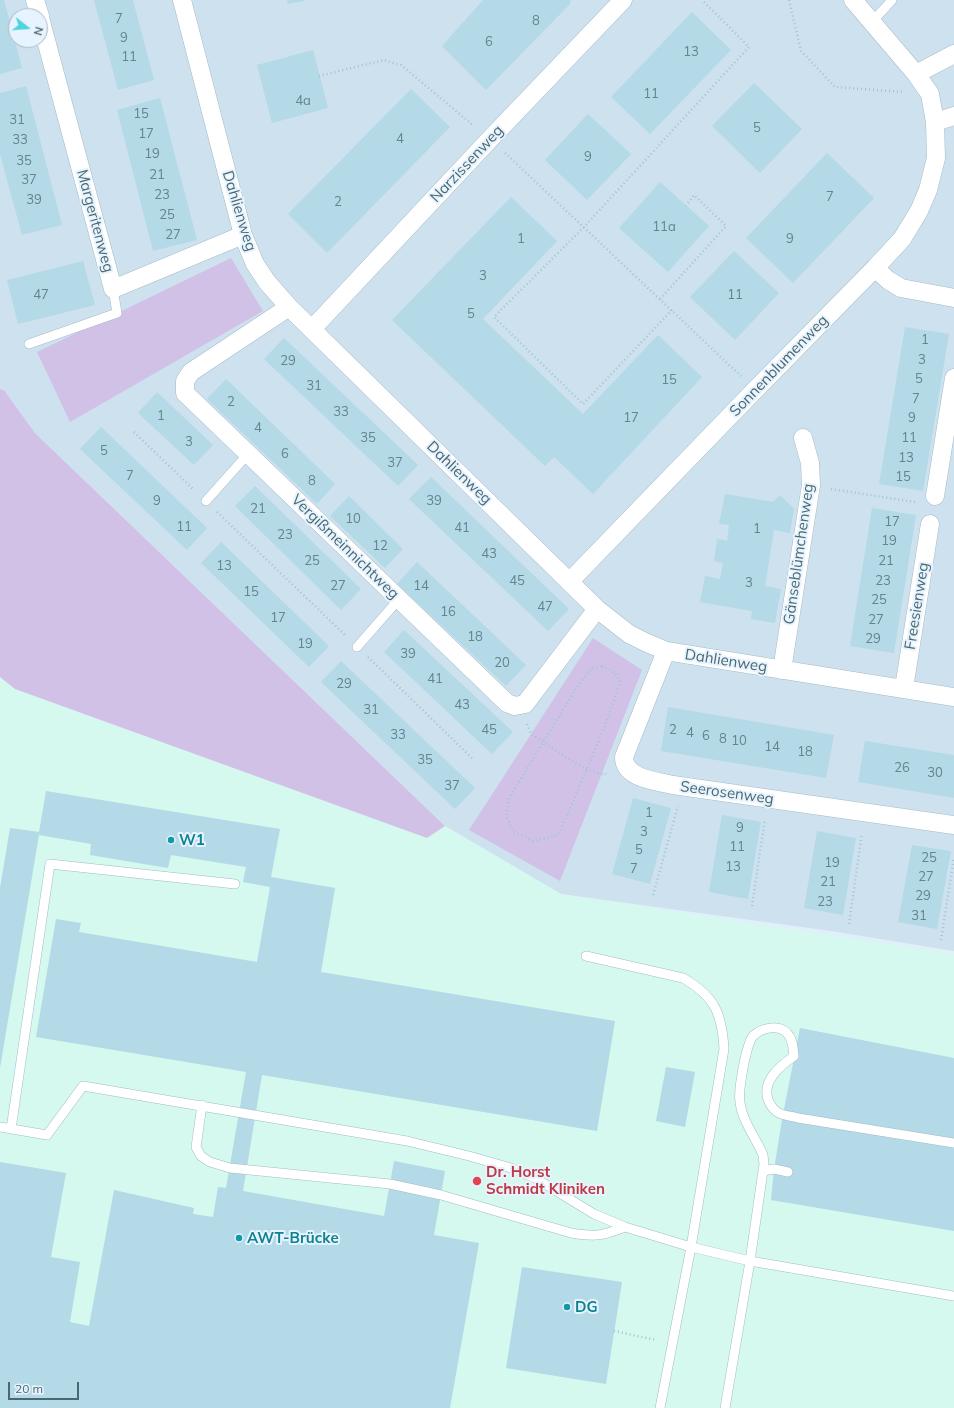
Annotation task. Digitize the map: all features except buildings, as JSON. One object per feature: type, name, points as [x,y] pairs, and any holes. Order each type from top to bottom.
[{"type":"street","name":"Dahlienweg","points":[[182,0],[243,235],[255,264],[263,276],[289,307],[597,609],[628,634],[666,651],[954,697]]},
{"type":"street","name":"Narzissenweg","points":[[312,329],[623,0]]},
{"type":"street","name":"Sonnenblumenweg","points":[[570,581],[875,268],[902,239],[920,211],[928,190],[936,158],[935,122],[930,94],[916,74],[853,0]]},
{"type":"street","name":"Margeritenweg","points":[[48,47],[113,289],[243,235]]},
{"type":"street","points":[[916,74],[954,54]]},
{"type":"street","points":[[935,122],[954,116]]},
{"type":"street","points":[[875,268],[888,280],[902,288],[954,298]]},
{"type":"street","name":"Vergißmeinnichtweg","points":[[289,307],[190,372],[185,381],[185,393],[507,703],[515,706],[519,705]]},
{"type":"street","points":[[935,496],[954,378]]},
{"type":"street","name":"Gänseblümchenweg","points":[[782,670],[811,485],[810,463],[803,438]]},
{"type":"street","name":"Freesienweg","points":[[904,688],[930,524]]},
{"type":"street","points":[[519,705],[525,704],[597,609]]},
{"type":"street","points":[[632,772],[624,763],[624,757],[666,651]]},
{"type":"street","name":"Seerosenweg","points":[[632,772],[641,777],[684,787],[954,825]]},
{"type":"lane","points":[[872,22],[892,0]]},
{"type":"lane","points":[[29,344],[117,313],[113,289]]},
{"type":"lane","points":[[206,502],[248,454]]},
{"type":"lane","points":[[357,647],[399,599]]},
{"type":"lane","points":[[11,1129],[50,864],[235,884]]},
{"type":"lane","points":[[586,956],[683,978],[697,986],[712,1000],[718,1014],[723,1034],[724,1049],[691,1247],[660,1408]]},
{"type":"lane","points":[[725,1408],[750,1261],[763,1171],[763,1155],[741,1109],[739,1096],[746,1054],[749,1044],[754,1036],[767,1028],[781,1029],[787,1032],[793,1044],[794,1056],[774,1073],[768,1087],[767,1096],[774,1109],[780,1113],[798,1118],[954,1143]]},
{"type":"lane","points":[[0,1127],[47,1135],[83,1086],[407,1141],[511,1168],[535,1178],[594,1214],[625,1226],[691,1247],[750,1261],[954,1296]]},
{"type":"lane","points":[[202,1105],[196,1147],[201,1156],[210,1162],[230,1168],[390,1184],[441,1195],[571,1233],[592,1236],[610,1233],[625,1226]]},
{"type":"lane","points":[[763,1171],[774,1169],[788,1172]]},
{"type":"path","points":[[672,310],[583,404],[494,318],[584,227],[749,47],[702,0]]},
{"type":"path","points":[[789,0],[801,51],[836,87],[930,94]]},
{"type":"path","points":[[319,76],[384,60],[401,65],[490,139],[755,390]]},
{"type":"path","points":[[660,299],[726,226],[694,195],[686,206]]},
{"type":"path","points":[[134,432],[474,760]]},
{"type":"path","points":[[811,485],[918,503]]},
{"type":"path","points":[[602,666],[614,672],[620,681],[586,770],[558,835],[533,841],[514,832],[506,816],[510,798],[579,684],[591,669],[602,666]]},
{"type":"path","points":[[519,705],[531,734],[586,770],[601,774],[632,772]]},
{"type":"path","points":[[653,895],[684,787]]},
{"type":"path","points":[[752,906],[768,799]]},
{"type":"path","points":[[849,924],[865,813]]},
{"type":"path","points":[[941,940],[954,857]]},
{"type":"path","points":[[614,1332],[672,1344]]},
{"type":"shaded area","points":[[0,0],[954,0],[954,951],[831,931],[561,894],[445,826],[35,433],[4,390],[0,389]]},
{"type":"shaded area","points":[[231,258],[263,311],[70,422],[37,352]]},
{"type":"shaded area","points":[[0,389],[4,390],[35,433],[445,826],[427,838],[15,689],[0,677]]},
{"type":"shaded area","points":[[593,638],[642,670],[560,881],[469,830]]},
{"type":"shaded area","name":"Dr. Horst Schmidt Kliniken","points":[[0,677],[15,689],[427,838],[445,826],[561,894],[954,954],[954,1408],[0,1408]]},
{"type":"place","name":"W1","points":[[171,840]]},
{"type":"place","name":"Dr. Horst Schmidt Kliniken","points":[[477,1181]]},
{"type":"place","name":"AWT-Brücke","points":[[239,1238]]},
{"type":"place","name":"DG","points":[[567,1307]]}]
